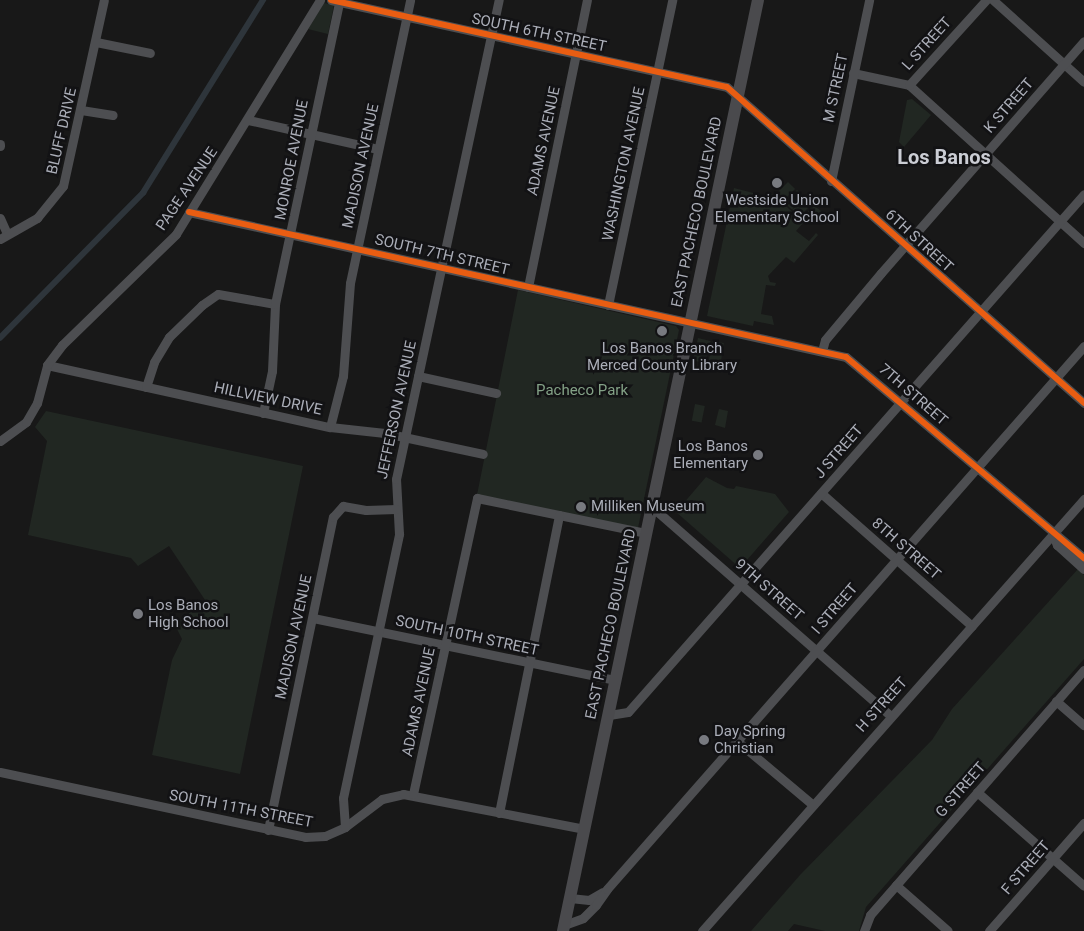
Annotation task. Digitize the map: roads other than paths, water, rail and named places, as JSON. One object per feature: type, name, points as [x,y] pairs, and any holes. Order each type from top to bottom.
[{"type":"highway","name":"EAST PACHECO BOULEVARD","points":[[564,928],[758,0]]},
{"type":"street","name":"BLUFF DRIVE","points":[[4,236],[36,218],[58,194],[66,176],[104,0]]},
{"type":"street","name":"PAGE AVENUE","points":[[0,441],[26,422],[37,403],[47,366],[62,345],[176,234],[248,120],[320,0]]},
{"type":"street","name":"MADISON AVENUE","points":[[330,427],[343,376],[348,298],[410,0]]},
{"type":"street","name":"JEFFERSON AVENUE","points":[[345,827],[344,798],[399,534],[396,509],[396,479],[499,0]]},
{"type":"street","name":"ADAMS AVENUE","points":[[528,287],[587,0]]},
{"type":"street","name":"WASHINGTON AVENUE","points":[[608,305],[672,0]]},
{"type":"street","name":"M STREET","points":[[831,181],[869,0]]},
{"type":"street","name":"L STREET","points":[[909,85],[986,0]]},
{"type":"street","points":[[993,0],[1084,82]]},
{"type":"street","name":"SOUTH 6TH STREET","points":[[335,1],[576,55],[723,85],[738,96]]},
{"type":"street","name":"MONROE AVENUE","points":[[263,412],[272,371],[275,304],[311,134],[335,1]]},
{"type":"street","name":"K STREET","points":[[822,351],[825,340],[906,244],[1084,41]]},
{"type":"street","points":[[96,42],[150,53]]},
{"type":"street","points":[[854,74],[909,85],[984,155],[1084,243]]},
{"type":"street","name":"6TH STREET","points":[[738,96],[831,181],[906,244],[1084,403]]},
{"type":"street","points":[[81,110],[113,115]]},
{"type":"street","points":[[248,120],[378,149]]},
{"type":"street","name":"J STREET","points":[[609,715],[628,712],[1084,194]]},
{"type":"street","name":"SOUTH 7TH STREET","points":[[189,212],[690,324]]},
{"type":"street","points":[[0,218],[4,236]]},
{"type":"street","points":[[146,388],[154,362],[169,337],[202,305],[218,294],[275,304]]},
{"type":"street","name":"7TH STREET","points":[[690,324],[850,358],[1053,535],[1084,558]]},
{"type":"street","name":"I STREET","points":[[564,928],[583,918],[1084,346]]},
{"type":"street","name":"HILLVIEW DRIVE","points":[[47,366],[330,427],[405,437],[483,454]]},
{"type":"street","points":[[418,376],[496,392]]},
{"type":"street","name":"8TH STREET","points":[[821,494],[972,626]]},
{"type":"street","name":"ADAMS AVENUE","points":[[413,794],[477,498],[559,515]]},
{"type":"street","name":"H STREET","points":[[702,931],[890,715],[972,626],[1084,499]]},
{"type":"street","name":"MADISON AVENUE","points":[[268,830],[333,517],[337,510],[343,506],[366,510],[396,509]]},
{"type":"street","name":"9TH STREET","points":[[652,506],[890,715]]},
{"type":"street","points":[[500,813],[559,515],[646,533]]},
{"type":"street","name":"7TH STREET","points":[[1053,535],[1057,545],[1084,569]]},
{"type":"street","name":"SOUTH 10TH STREET","points":[[313,618],[616,680]]},
{"type":"street","name":"G STREET","points":[[864,931],[870,915],[1084,670]]},
{"type":"street","points":[[1056,702],[1084,725]]},
{"type":"street","points":[[737,741],[813,805]]},
{"type":"street","name":"SOUTH 11TH STREET","points":[[0,772],[268,830],[315,837],[345,827],[382,798],[413,794],[585,830]]},
{"type":"street","points":[[976,792],[1084,886]]},
{"type":"street","name":"F STREET","points":[[989,931],[1084,823]]},
{"type":"street","points":[[896,885],[948,931]]},
{"type":"street","name":"I STREET","points":[[570,898],[589,900],[607,889]]},
{"type":"waterway","points":[[0,338],[143,193],[263,0]]},
{"type":"place","name":"Westside Union Elementary School","points":[[777,183]]},
{"type":"place","name":"Los Banos Branch Merced County Library","points":[[662,331]]},
{"type":"place","name":"Los Banos Elementary","points":[[758,455]]},
{"type":"place","name":"Milliken Museum","points":[[581,507]]},
{"type":"place","name":"Los Banos High School","points":[[138,614]]},
{"type":"place","name":"Day Spring Christian","points":[[704,740]]},
{"type":"district","name":"Los Banos","points":[[944,157]]},
{"type":"park label","name":"Pacheco Park","points":[[582,391]]}]
